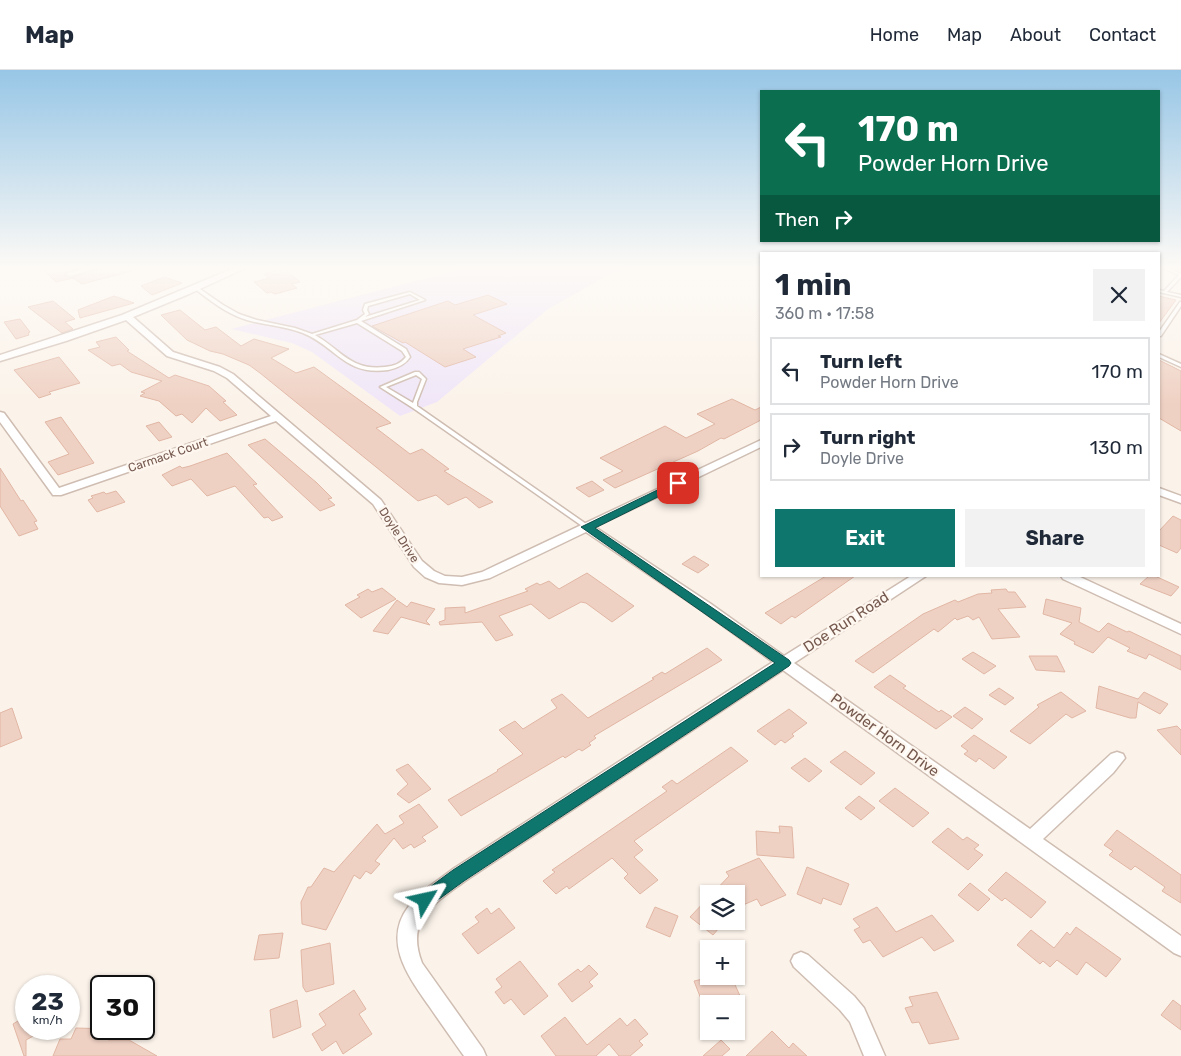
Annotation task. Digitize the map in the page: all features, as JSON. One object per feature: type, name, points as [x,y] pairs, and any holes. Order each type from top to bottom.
[{"type":"street","points":[[2,355],[62,340],[137,312]]},
{"type":"street","name":"Doyle Drive","points":[[127,316],[170,354],[230,376],[377,502],[391,519],[417,565],[433,577],[456,582],[474,580],[515,562],[760,442]]},
{"type":"street","name":"Carmack Court","points":[[2,417],[57,493],[278,417]]},
{"type":"street","points":[[1160,491],[1181,500]]},
{"type":"street","name":"Powder Horn Drive","points":[[587,527],[706,607],[1181,947]]},
{"type":"street","name":"Doe Run Road","points":[[476,1056],[414,968],[407,952],[405,939],[413,916],[425,900],[918,577]]},
{"type":"street","points":[[1069,577],[1181,629]]},
{"type":"street","points":[[1031,839],[1107,769],[1116,758]]},
{"type":"street","points":[[801,961],[847,1003],[857,1015],[875,1056]]},
{"type":"lane","points":[[232,312],[238,316],[312,335],[344,360],[357,367],[380,370],[397,366],[405,361],[408,357],[404,350],[358,321]]},
{"type":"lane","points":[[358,321],[367,314],[366,312]]},
{"type":"lane","points":[[312,335],[386,312]]},
{"type":"lane","points":[[1160,334],[1175,312]]},
{"type":"lane","points":[[1160,356],[1181,366]]},
{"type":"lane","points":[[415,407],[415,402],[424,379],[422,375],[414,374],[382,387],[415,407],[587,527]]},
{"type":"shaded area","points":[[297,312],[544,312],[437,402],[400,416],[312,352],[292,343],[231,329]]},
{"type":"building","points":[[35,312],[66,312],[75,319],[65,322],[73,329],[62,333]]},
{"type":"building","points":[[79,312],[102,312],[80,318]]},
{"type":"building","points":[[183,312],[205,330],[216,327],[241,346],[254,339],[289,349],[271,358],[296,373],[314,367],[391,423],[376,428],[410,454],[422,449],[449,469],[444,471],[493,502],[479,508],[466,497],[448,505],[436,495],[418,501],[249,365],[223,354],[210,351],[187,340],[161,315]]},
{"type":"building","points":[[415,312],[482,312],[473,315],[506,333],[498,336],[501,337],[463,349],[476,357],[445,367],[405,342],[403,343],[372,326]]},
{"type":"building","points":[[1160,312],[1167,312],[1160,322]]},
{"type":"building","points":[[20,319],[30,332],[28,333],[29,335],[16,339],[4,322]]},
{"type":"building","points":[[116,337],[129,350],[127,351],[169,378],[175,375],[209,386],[226,401],[223,402],[237,415],[220,421],[206,408],[192,423],[182,414],[176,416],[159,401],[140,396],[145,393],[141,392],[162,381],[131,372],[120,364],[112,366],[88,350],[100,347],[96,342]]},
{"type":"building","points":[[59,357],[80,383],[49,392],[51,394],[39,398],[14,370]]},
{"type":"building","points":[[1160,360],[1181,371],[1181,431],[1160,419]]},
{"type":"building","points":[[732,399],[755,410],[760,408],[760,421],[724,439],[721,438],[698,451],[615,488],[603,480],[623,471],[600,458],[665,426],[686,438],[715,424],[697,414]]},
{"type":"building","points":[[61,417],[94,463],[58,475],[48,462],[69,454],[45,422]]},
{"type":"building","points":[[159,422],[172,437],[159,441],[146,426]]},
{"type":"building","points":[[265,439],[317,483],[332,498],[328,499],[335,505],[320,511],[248,445]]},
{"type":"building","points":[[227,453],[257,484],[253,485],[283,517],[272,521],[268,517],[264,518],[235,486],[207,496],[191,479],[172,486],[162,475],[180,466],[182,468],[190,466]]},
{"type":"building","points":[[0,468],[21,501],[23,500],[37,521],[34,522],[38,529],[19,536],[0,506]]},
{"type":"building","points":[[592,481],[604,490],[589,497],[576,488]]},
{"type":"building","points":[[116,491],[125,502],[97,512],[88,500],[93,498],[91,496]]},
{"type":"building","points":[[1173,516],[1181,520],[1181,548],[1177,553],[1160,545],[1160,530]]},
{"type":"building","points":[[694,556],[709,565],[698,573],[682,564]]},
{"type":"building","points":[[587,573],[634,606],[612,622],[586,603],[581,602],[549,619],[531,604],[499,616],[513,635],[496,641],[482,622],[440,625],[439,622],[445,620],[445,608],[465,607],[465,613],[528,591],[525,589],[537,583],[540,585],[549,581],[559,589]]},
{"type":"building","points":[[824,577],[854,577],[795,618],[792,616],[781,624],[765,613]]},
{"type":"building","points":[[1148,577],[1157,577],[1179,587],[1171,596],[1140,584]]},
{"type":"building","points":[[382,588],[396,599],[361,618],[345,605],[360,597],[357,595],[368,589],[372,592]]},
{"type":"building","points":[[1006,589],[1008,592],[1015,592],[1026,607],[998,609],[1020,637],[992,639],[979,617],[973,620],[968,616],[957,620],[955,618],[938,632],[934,629],[873,673],[855,661],[923,614],[955,600],[958,602],[978,594],[992,593],[991,590]]},
{"type":"building","points":[[1046,599],[1081,608],[1079,622],[1099,632],[1108,623],[1181,656],[1181,670],[1149,654],[1146,659],[1127,651],[1130,648],[1108,637],[1093,653],[1074,644],[1075,642],[1060,634],[1072,623],[1043,614]]},
{"type":"building","points":[[397,600],[407,607],[411,602],[435,609],[426,621],[430,625],[401,617],[388,634],[373,631]]},
{"type":"building","points":[[707,648],[722,660],[594,736],[596,738],[589,743],[591,745],[582,751],[579,749],[565,758],[563,756],[461,816],[448,800],[523,754],[499,730],[515,721],[523,729],[557,708],[551,700],[562,694],[588,718],[654,679],[652,678],[662,672],[665,674]]},
{"type":"building","points":[[973,652],[996,666],[984,674],[962,659]]},
{"type":"building","points":[[1029,656],[1057,656],[1065,672],[1036,670]]},
{"type":"building","points":[[890,675],[906,686],[903,688],[939,712],[941,710],[952,717],[936,729],[874,687]]},
{"type":"building","points":[[1099,686],[1138,699],[1144,692],[1168,704],[1160,714],[1138,702],[1136,718],[1130,718],[1096,708]]},
{"type":"building","points":[[999,688],[1014,698],[1005,705],[989,695]]},
{"type":"building","points":[[1061,692],[1086,711],[1072,718],[1066,714],[1030,744],[1010,731],[1039,707],[1037,705]]},
{"type":"building","points":[[965,707],[983,719],[972,729],[953,716]]},
{"type":"building","points":[[12,708],[22,738],[0,747],[0,713]]},
{"type":"building","points":[[789,709],[807,723],[792,734],[794,736],[785,743],[781,740],[775,745],[757,731]]},
{"type":"building","points":[[1177,726],[1181,730],[1181,755],[1157,730]]},
{"type":"building","points":[[974,735],[1007,757],[994,769],[979,758],[976,762],[964,754],[968,751],[961,746]]},
{"type":"building","points":[[731,747],[748,761],[634,841],[643,850],[634,857],[658,880],[640,894],[624,878],[628,874],[612,858],[569,889],[567,886],[556,894],[543,881],[555,872],[552,870],[667,791],[662,787],[672,780],[677,784]]},
{"type":"building","points":[[845,751],[875,773],[861,785],[830,762]]},
{"type":"building","points":[[805,758],[822,771],[809,782],[791,768]]},
{"type":"building","points":[[408,764],[431,789],[409,803],[397,794],[408,784],[396,770]]},
{"type":"building","points":[[895,788],[929,813],[913,827],[879,801]]},
{"type":"building","points":[[859,796],[875,808],[861,820],[845,808]]},
{"type":"building","points":[[419,804],[438,827],[422,837],[426,841],[414,848],[411,844],[403,849],[394,838],[375,861],[380,864],[371,874],[366,871],[360,879],[354,875],[326,930],[302,924],[301,902],[308,887],[311,887],[324,868],[334,872],[377,824],[385,834],[404,823],[399,816]]},
{"type":"building","points":[[779,826],[792,827],[794,858],[757,855],[756,831],[780,833]]},
{"type":"building","points":[[948,828],[963,840],[967,837],[979,845],[974,849],[983,855],[968,870],[932,842]]},
{"type":"building","points":[[1117,830],[1181,875],[1181,903],[1162,891],[1165,887],[1135,866],[1131,870],[1109,855],[1113,851],[1104,845]]},
{"type":"building","points":[[759,858],[786,895],[761,906],[757,899],[745,904],[745,885],[720,885],[729,876],[726,872]]},
{"type":"building","points":[[807,867],[849,884],[841,905],[823,898],[821,904],[797,894]]},
{"type":"building","points":[[1006,872],[1046,902],[1031,918],[1005,898],[1002,901],[988,890]]},
{"type":"building","points":[[970,883],[990,899],[978,911],[958,895]]},
{"type":"building","points":[[700,906],[700,925],[690,917]]},
{"type":"building","points":[[655,907],[678,916],[670,937],[646,927]]},
{"type":"building","points":[[877,907],[896,932],[932,915],[954,941],[934,951],[922,937],[883,957],[870,940],[863,943],[854,930],[860,927],[853,919]]},
{"type":"building","points":[[487,908],[491,914],[499,908],[515,928],[478,954],[462,934],[479,922],[475,917]]},
{"type":"building","points":[[1076,927],[1121,959],[1106,977],[1086,962],[1077,975],[1057,960],[1050,967],[1043,961],[1040,964],[1017,945],[1031,930],[1054,948],[1067,932],[1070,935]]},
{"type":"building","points":[[707,930],[717,930],[713,935]]},
{"type":"building","points":[[283,933],[279,958],[254,960],[259,935]]},
{"type":"building","points":[[330,943],[334,984],[306,992],[303,987],[301,950]]},
{"type":"building","points":[[520,961],[548,996],[524,1015],[511,999],[504,1004],[495,992],[502,987],[496,979]]},
{"type":"building","points":[[589,965],[598,974],[589,982],[593,986],[572,1002],[558,984],[578,969],[581,972]]},
{"type":"building","points":[[700,980],[700,985],[735,985],[740,995],[700,996],[694,981]]},
{"type":"building","points":[[354,990],[366,1009],[359,1014],[372,1034],[343,1054],[336,1041],[322,1051],[312,1034],[326,1025],[319,1014]]},
{"type":"building","points":[[937,992],[959,1039],[929,1044],[919,1022],[912,1023],[905,1008],[913,1006],[909,997]]},
{"type":"building","points":[[297,1000],[301,1027],[273,1038],[270,1010]]},
{"type":"building","points":[[1173,1000],[1181,1006],[1181,1030],[1161,1015]]},
{"type":"building","points":[[565,1017],[587,1045],[620,1018],[627,1026],[635,1019],[648,1034],[639,1041],[643,1045],[630,1056],[619,1056],[609,1044],[596,1056],[556,1056],[541,1036]]},
{"type":"building","points":[[80,1028],[90,1028],[90,1040],[129,1040],[157,1056],[53,1056],[60,1040],[80,1040]]},
{"type":"building","points":[[772,1031],[789,1048],[793,1043],[807,1056],[746,1056]]},
{"type":"building","points":[[18,1040],[26,1040],[26,1056],[24,1056]]},
{"type":"building","points":[[721,1040],[730,1049],[722,1056],[703,1056]]},
{"type":"route","points":[[425,900],[785,663],[587,527],[678,483]]}]
